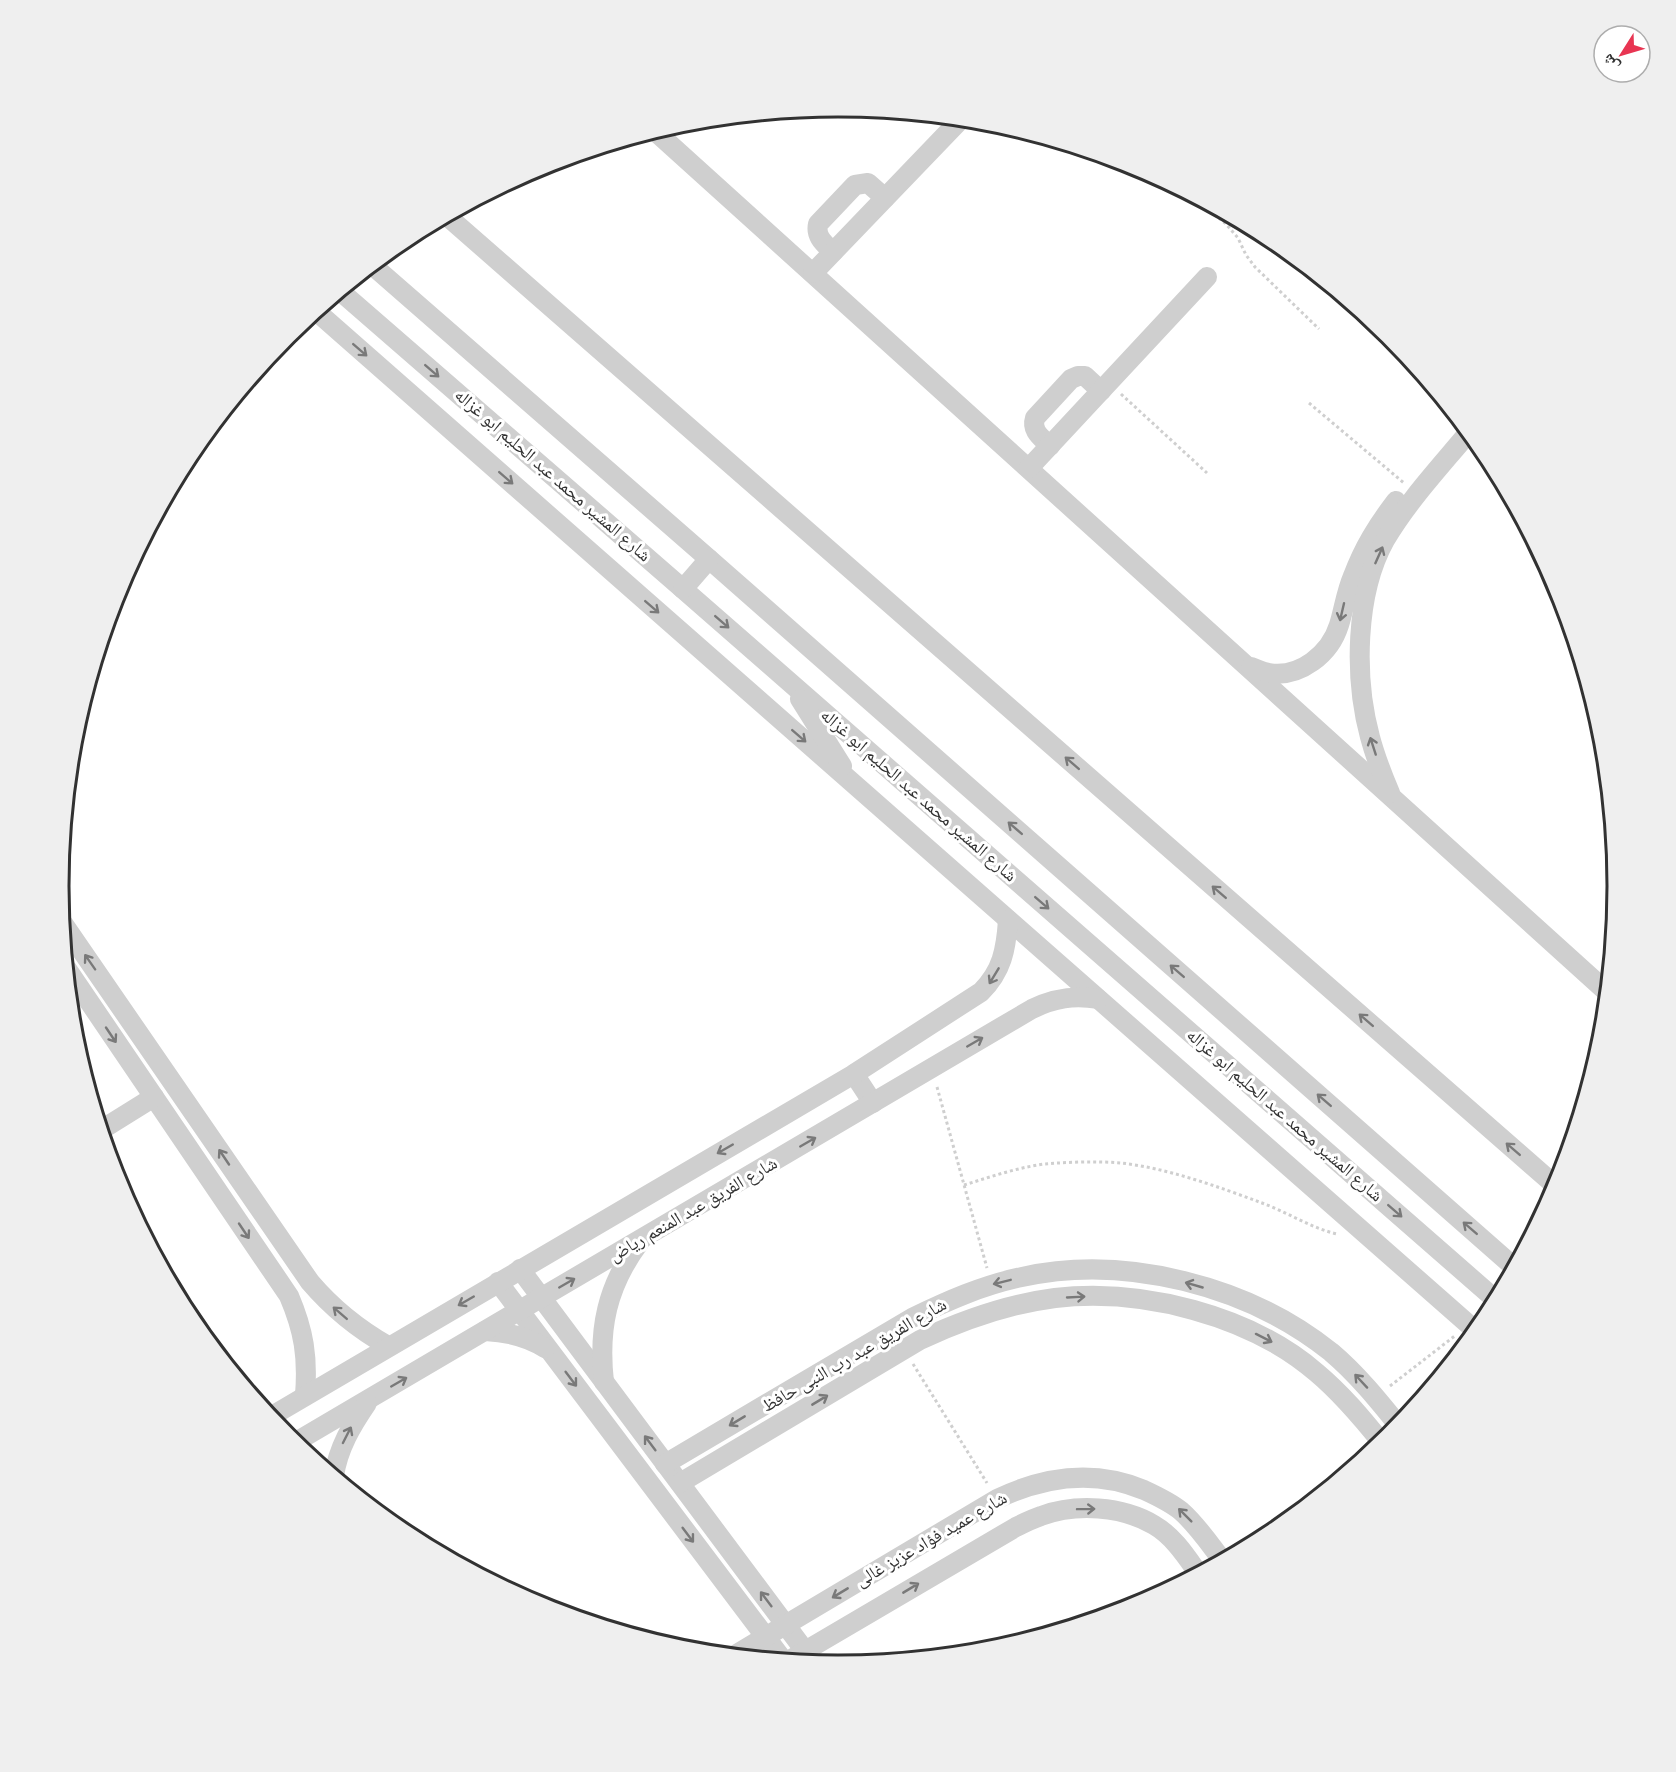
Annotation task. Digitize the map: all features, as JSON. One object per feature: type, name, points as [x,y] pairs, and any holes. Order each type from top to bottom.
[{"type":"street","points":[[813,273],[954,127]]},
{"type":"street","points":[[662,138],[1600,986]]},
{"type":"street","points":[[833,252],[819,237],[818,225],[855,185],[868,183],[885,198]]},
{"type":"street","points":[[453,221],[1548,1179]]},
{"type":"street","name":"شارع المشير محمد عبد الحليم ابو غزاله","points":[[378,270],[1509,1262]]},
{"type":"street","points":[[1029,468],[1207,277]]},
{"type":"street","name":"شارع المشير محمد عبد الحليم ابو غزاله","points":[[346,296],[1489,1294]]},
{"type":"street","points":[[322,316],[1469,1324]]},
{"type":"street","points":[[1050,446],[1035,430],[1033,424],[1035,418],[1071,379],[1085,376],[1105,387]]},
{"type":"street","points":[[1248,666],[1269,673],[1292,672],[1312,663],[1328,648],[1338,627],[1349,586],[1372,533],[1456,429]]},
{"type":"street","points":[[1394,801],[1369,736],[1363,702],[1360,667],[1361,632],[1366,598],[1374,564],[1398,519],[1463,439]]},
{"type":"street","points":[[683,589],[709,559]]},
{"type":"street","points":[[790,682],[853,784]]},
{"type":"street","name":"شارع الفريق عبد المنعم رياض","points":[[278,1412],[854,1074],[981,992],[993,980],[999,966],[1007,936],[1008,920]]},
{"type":"street","points":[[71,935],[310,1282],[330,1305],[353,1325],[388,1346]]},
{"type":"street","points":[[76,981],[289,1296],[299,1320],[305,1344],[307,1370],[305,1395]]},
{"type":"street","points":[[91,1004],[111,991]]},
{"type":"street","name":"شارع الفريق عبد المنعم رياض","points":[[303,1438],[1043,1004],[1066,998],[1098,999]]},
{"type":"street","points":[[854,1074],[873,1103]]},
{"type":"street","points":[[108,1126],[154,1097]]},
{"type":"street","points":[[604,1382],[602,1343],[608,1306],[621,1270],[642,1239]]},
{"type":"street","points":[[520,1269],[786,1626],[800,1653]]},
{"type":"street","name":"شارع الفريق عبد رب النبى حافظ","points":[[665,1464],[912,1318],[952,1299],[992,1284],[1055,1271],[1100,1269],[1146,1273],[1190,1283],[1234,1297],[1275,1316],[1304,1333],[1331,1353],[1356,1375],[1392,1419]]},
{"type":"street","points":[[498,1282],[777,1652]]},
{"type":"street","name":"شارع الفريق عبد رب النبى حافظ","points":[[680,1484],[920,1340],[953,1325],[986,1314],[1056,1298],[1142,1299],[1226,1320],[1292,1353],[1338,1392],[1376,1436]]},
{"type":"street","points":[[485,1331],[522,1336],[548,1349]]},
{"type":"street","points":[[336,1468],[343,1443],[370,1399]]},
{"type":"street","name":"شارع عميد فؤاد عزيز غالى","points":[[746,1649],[997,1499],[1034,1484],[1085,1477],[1135,1486],[1158,1496],[1180,1510],[1218,1554]]},
{"type":"street","name":"شارع عميد فؤاد عزيز غالى","points":[[809,1654],[998,1536],[1042,1515],[1070,1509],[1100,1509],[1128,1514],[1155,1526],[1179,1546],[1194,1567]]},
{"type":"path","points":[[1220,219],[1226,224],[1255,267],[1319,329]]},
{"type":"path","points":[[1105,387],[1207,473]]},
{"type":"path","points":[[1309,403],[1408,486]]},
{"type":"path","points":[[932,1068],[992,1284]]},
{"type":"path","points":[[964,1185],[1003,1173],[1042,1165],[1082,1162],[1123,1163],[1214,1186],[1266,1204],[1314,1226],[1343,1236]]},
{"type":"path","points":[[1376,1397],[1460,1337]]},
{"type":"path","points":[[904,1349],[997,1499]]}]
